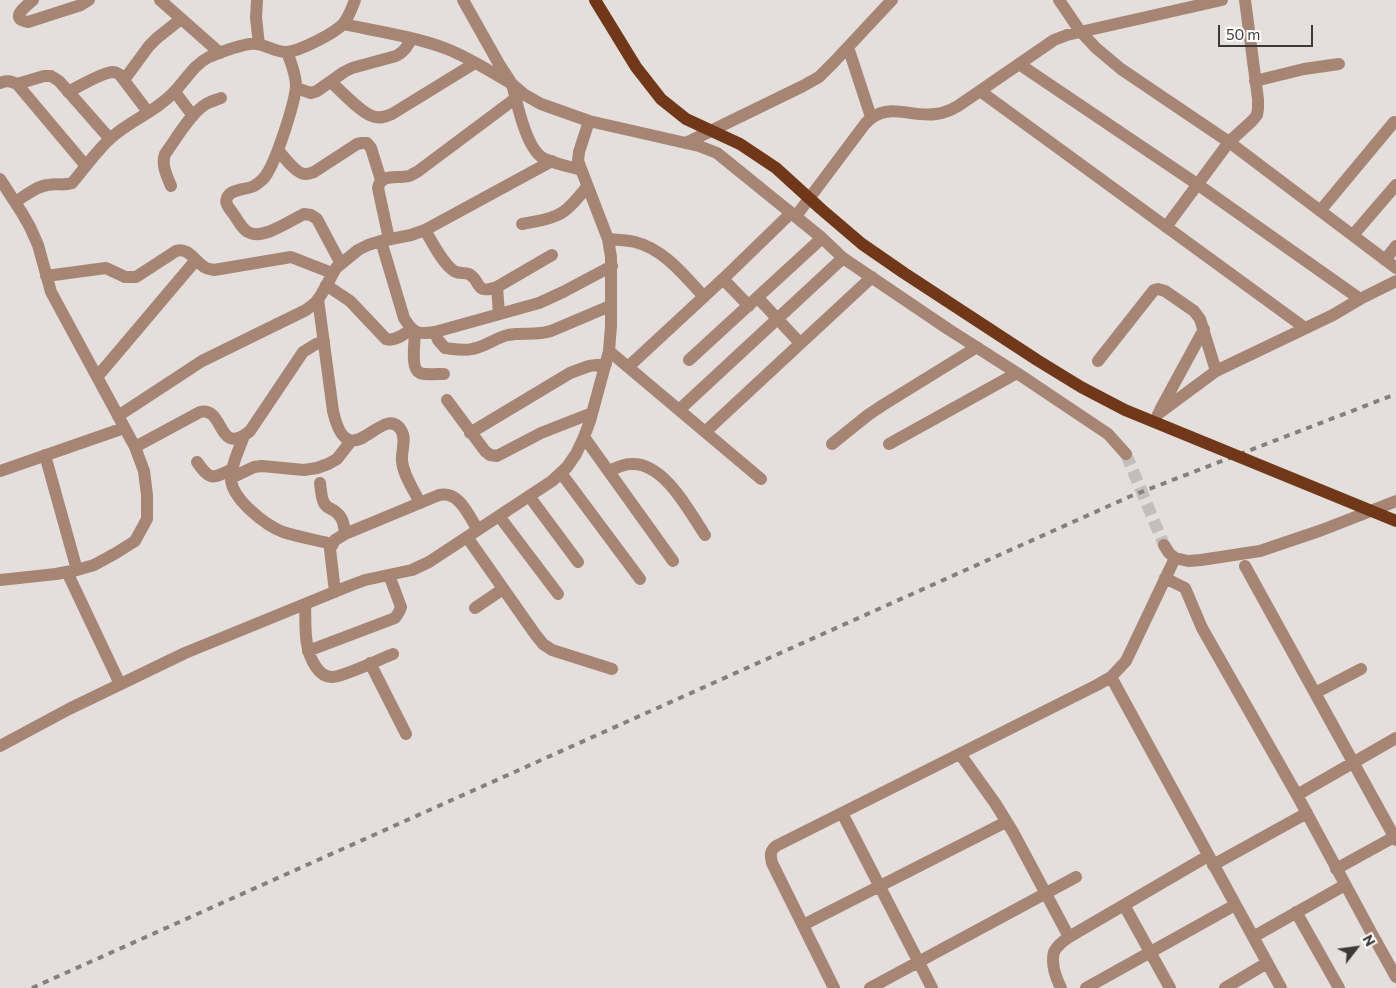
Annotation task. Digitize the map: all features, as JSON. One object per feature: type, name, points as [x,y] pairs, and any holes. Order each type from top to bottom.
[{"type":"main road","points":[[595,0],[636,67],[661,99],[686,119],[740,144],[776,168],[862,244],[1037,360],[1081,387],[1125,410],[1396,520]]},
{"type":"street","points":[[33,0],[19,14],[23,21],[28,22],[72,8],[89,0]]},
{"type":"street","points":[[160,0],[220,53]]},
{"type":"street","points":[[257,0],[256,18],[259,44]]},
{"type":"street","points":[[15,202],[45,185],[66,185],[72,183],[110,139],[160,105],[175,92],[192,70],[209,57],[242,45],[254,43],[277,51],[298,50],[343,24],[348,18],[355,0]]},
{"type":"street","points":[[463,0],[512,84],[524,128],[536,151],[543,158],[581,170]]},
{"type":"street","points":[[686,143],[819,77],[892,0]]},
{"type":"street","points":[[1060,0],[1080,31],[1096,48],[1121,69],[1230,142],[1396,268]]},
{"type":"street","points":[[628,367],[794,214],[872,117],[888,111],[934,115],[940,113],[958,106],[1054,40],[1080,31],[1222,0]]},
{"type":"street","points":[[1166,227],[1230,142],[1257,115],[1258,99],[1245,0]]},
{"type":"street","points":[[124,80],[149,46],[181,19]]},
{"type":"street","points":[[343,24],[431,43],[459,54],[512,84],[540,104],[589,121],[699,146],[717,152],[794,214],[843,258],[1108,434],[1126,454]]},
{"type":"street","points":[[296,88],[311,92],[317,91],[352,68],[396,56],[406,48],[411,39]]},
{"type":"street","points":[[848,47],[872,117]]},
{"type":"street","points":[[287,52],[296,88],[278,150],[270,169],[263,179],[254,186],[231,193],[226,201],[228,207],[246,232],[252,234],[264,234],[304,214],[311,214],[318,219],[337,268]]},
{"type":"street","points":[[331,82],[364,112],[380,118],[392,114],[475,63]]},
{"type":"street","points":[[1019,64],[1197,184],[1360,299]]},
{"type":"street","points":[[1255,80],[1304,69],[1339,64]]},
{"type":"street","points":[[68,92],[111,72],[116,72],[148,112]]},
{"type":"street","points":[[17,84],[44,76],[51,76],[59,81],[110,139]]},
{"type":"street","points":[[0,83],[11,81],[17,84],[86,166]]},
{"type":"street","points":[[980,91],[1305,328]]},
{"type":"street","points":[[175,92],[193,116]]},
{"type":"street","points":[[171,186],[164,166],[165,154],[193,116],[206,104],[221,98]]},
{"type":"street","points":[[516,98],[417,172],[409,176],[386,178],[379,183],[378,188],[385,240],[404,318],[408,326],[423,334],[435,332],[551,299],[612,266]]},
{"type":"street","points":[[0,746],[185,653],[365,580],[412,570],[429,562],[552,481],[567,467],[584,437],[609,352],[612,266],[608,239],[578,161],[589,121]]},
{"type":"street","points":[[1320,211],[1394,122]]},
{"type":"street","points":[[278,150],[294,168],[306,174],[314,172],[357,144],[367,143],[371,148],[382,180]]},
{"type":"street","points":[[0,471],[45,455],[121,422],[202,361],[306,310],[318,299],[337,268],[358,250],[368,245],[424,230],[552,161]]},
{"type":"street","points":[[0,179],[30,227],[38,245],[51,292],[134,447],[144,471],[147,495],[147,519],[135,541],[116,553],[94,565],[72,571],[0,580]]},
{"type":"street","points":[[522,224],[563,212],[587,186]]},
{"type":"street","points":[[1353,235],[1396,186]]},
{"type":"street","points":[[424,230],[452,270],[458,273],[469,274],[479,287],[483,289],[489,290],[497,287],[552,255]]},
{"type":"street","points":[[689,360],[822,238]]},
{"type":"street","points":[[608,239],[636,242],[654,250],[674,265],[704,297]]},
{"type":"street","points":[[1386,260],[1396,246]]},
{"type":"street","points":[[46,276],[106,268],[125,277],[136,277],[176,251],[181,250],[185,250],[203,266],[214,270],[291,257],[337,268]]},
{"type":"street","points":[[679,410],[843,258]]},
{"type":"street","points":[[97,377],[196,260]]},
{"type":"street","points":[[705,432],[872,277]]},
{"type":"street","points":[[724,279],[778,319],[800,343]]},
{"type":"street","points":[[1204,330],[1158,414],[1216,371],[1346,308],[1396,281]]},
{"type":"street","points":[[326,284],[350,301],[386,338],[390,340],[395,339],[413,330]]},
{"type":"street","points":[[497,287],[499,314]]},
{"type":"street","points":[[1098,361],[1154,290],[1158,289],[1165,291],[1194,311],[1200,319],[1216,371]]},
{"type":"street","points":[[318,299],[336,420],[345,439],[351,441],[358,440],[384,425],[390,424],[401,430],[404,439],[402,463],[404,472],[420,503]]},
{"type":"street","points":[[435,332],[438,340],[445,348],[471,350],[506,336],[546,333],[610,306]]},
{"type":"street","points":[[413,330],[416,371],[421,374],[444,374]]},
{"type":"street","points":[[134,447],[205,411],[214,416],[228,437],[234,439],[242,438],[250,432],[303,352],[324,341]]},
{"type":"street","points":[[832,444],[868,415],[977,347]]},
{"type":"street","points":[[609,352],[761,479]]},
{"type":"street","points":[[470,432],[570,373],[589,366],[606,364]]},
{"type":"street","points":[[889,444],[1017,373]]},
{"type":"street","points":[[447,400],[485,452],[497,456],[541,433],[592,413]]},
{"type":"street","points":[[584,437],[673,561]]},
{"type":"street","points":[[242,438],[232,473],[232,485],[245,505],[268,524],[282,531],[332,544]]},
{"type":"street","points":[[196,462],[210,477],[262,466],[304,470],[328,464],[336,459],[351,441]]},
{"type":"street","points":[[45,455],[72,571],[120,684]]},
{"type":"street","points":[[608,472],[631,463],[653,469],[676,491],[705,535]]},
{"type":"street","points":[[561,473],[640,579]]},
{"type":"street","points":[[320,483],[324,503],[342,517],[345,534]]},
{"type":"street","points":[[335,592],[330,550],[332,544],[345,534],[439,495],[446,494],[453,496],[459,501],[478,530]]},
{"type":"street","points":[[529,496],[578,562]]},
{"type":"street","points":[[1164,545],[1168,553],[1175,558],[1188,561],[1260,551],[1322,530],[1396,501]]},
{"type":"street","points":[[499,516],[558,594]]},
{"type":"street","points":[[467,537],[535,634],[548,647],[552,650],[612,669]]},
{"type":"street","points":[[834,988],[772,863],[771,850],[1097,686],[1111,677],[1126,661],[1175,558]]},
{"type":"street","points":[[1244,566],[1396,838],[1336,869]]},
{"type":"street","points":[[308,651],[395,618],[401,606],[389,575]]},
{"type":"street","points":[[1165,578],[1185,588],[1202,628],[1307,813],[1396,976]]},
{"type":"street","points":[[474,608],[503,589]]},
{"type":"street","points":[[306,604],[306,642],[308,651],[319,671],[325,676],[337,676],[393,654]]},
{"type":"street","points":[[370,663],[406,734]]},
{"type":"street","points":[[1315,693],[1361,668]]},
{"type":"street","points":[[1111,677],[1281,988]]},
{"type":"street","points":[[1297,796],[1396,738]]},
{"type":"street","points":[[960,754],[995,802],[1068,937]]},
{"type":"street","points":[[842,813],[932,988]]},
{"type":"street","points":[[1058,987],[1053,963],[1054,951],[1068,937],[1124,904],[1307,813]]},
{"type":"street","points":[[804,925],[1006,822]]},
{"type":"street","points":[[870,988],[1076,877]]},
{"type":"street","points":[[1252,937],[1345,885]]},
{"type":"street","points":[[1124,904],[1170,988]]},
{"type":"street","points":[[1086,988],[1235,904]]},
{"type":"street","points":[[1296,912],[1339,988]]},
{"type":"street","points":[[1225,988],[1267,963]]},
{"type":"tunnel","points":[[1126,454],[1164,545]]},
{"type":"railway","points":[[32,988],[1131,496],[1396,394]]}]
